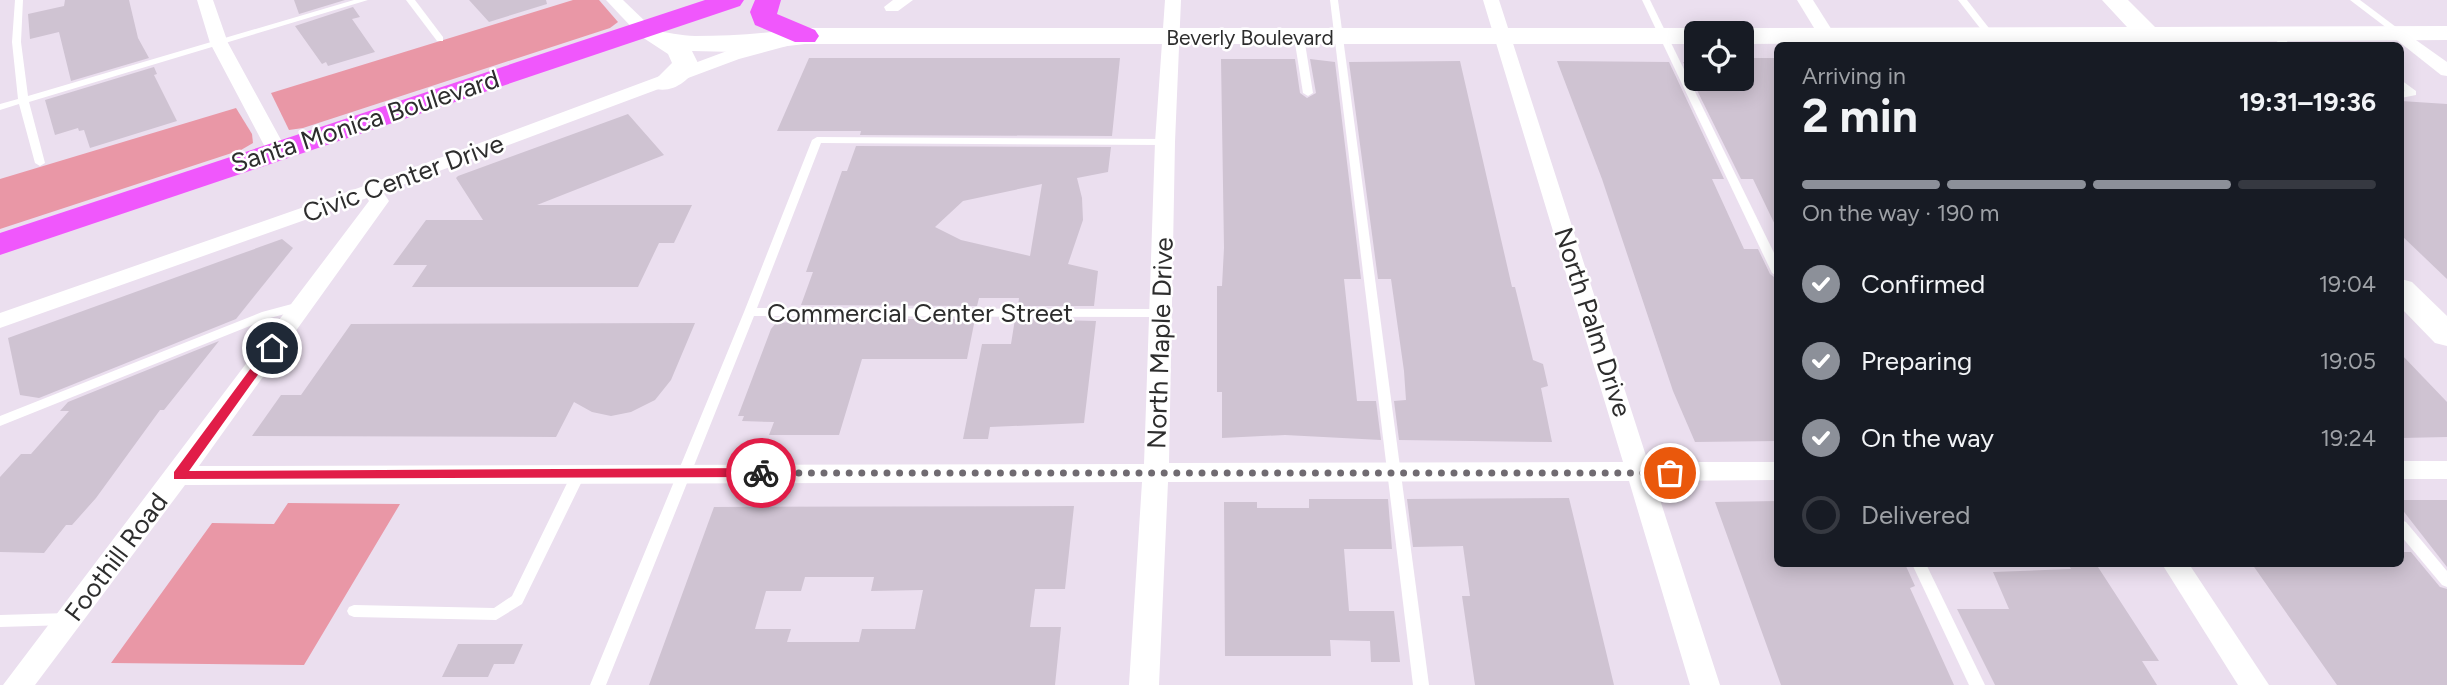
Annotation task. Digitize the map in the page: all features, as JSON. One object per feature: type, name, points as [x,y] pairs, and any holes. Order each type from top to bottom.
[{"type":"main road","name":"Santa Monica Boulevard","points":[[0,243],[276,149],[654,36],[731,0]]},
{"type":"main road","points":[[768,0],[763,12],[765,19],[805,36]]},
{"type":"main road","points":[[2114,0],[2154,39]]},
{"type":"main road","points":[[1754,37],[1831,41],[2280,39],[2447,33]]},
{"type":"main road","name":"Beverly Boulevard","points":[[654,36],[736,44],[805,36],[1684,36]]},
{"type":"main road","points":[[654,36],[679,50],[686,65],[665,83]]},
{"type":"main road","points":[[2404,292],[2447,335]]},
{"type":"street","points":[[205,0],[219,43],[276,149]]},
{"type":"street","points":[[614,0],[654,36]]},
{"type":"street","name":"North Maple Drive","points":[[1144,685],[1156,473],[1165,142],[1173,0]]},
{"type":"street","name":"North Palm Drive","points":[[1491,0],[1641,473],[1705,685]]},
{"type":"street","points":[[1805,0],[1831,41]]},
{"type":"street","points":[[2399,33],[2447,71]]},
{"type":"street","points":[[665,83],[685,81],[710,73],[805,36]]},
{"type":"street","name":"Civic Center Drive","points":[[0,321],[665,83]]},
{"type":"street","name":"Foothill Road","points":[[18,685],[178,476],[379,201],[371,190]]},
{"type":"street","points":[[2404,470],[2447,470]]},
{"type":"street","points":[[178,476],[1774,471]]},
{"type":"street","points":[[2177,567],[2254,685]]},
{"type":"lane","points":[[19,0],[15,60],[21,100],[40,163]]},
{"type":"lane","points":[[0,107],[364,0]]},
{"type":"lane","points":[[410,0],[440,39]]},
{"type":"lane","points":[[1334,0],[1421,685]]},
{"type":"lane","points":[[1646,0],[1774,265]]},
{"type":"lane","points":[[1962,0],[1994,40]]},
{"type":"lane","points":[[2354,0],[2399,33]]},
{"type":"lane","points":[[1299,37],[1308,93]]},
{"type":"lane","points":[[2404,86],[2413,93],[2404,95]]},
{"type":"lane","name":"Commercial Center Street","points":[[1161,313],[750,312],[817,140],[1165,142]]},
{"type":"lane","points":[[0,421],[266,315],[303,305]]},
{"type":"lane","points":[[598,685],[750,312]]},
{"type":"lane","points":[[354,611],[496,614],[517,600],[579,473]]},
{"type":"lane","points":[[2404,530],[2447,581]]},
{"type":"lane","points":[[1920,567],[1977,685]]},
{"type":"lane","points":[[0,621],[68,619]]},
{"type":"shaded area","points":[[573,0],[599,0],[618,22],[610,28],[303,128],[289,130],[271,93]]},
{"type":"shaded area","points":[[236,108],[252,134],[253,143],[241,150],[0,229],[0,179]]},
{"type":"shaded area","points":[[288,503],[400,504],[304,665],[111,663],[212,523],[274,524]]},
{"type":"building","points":[[65,0],[129,0],[138,38],[149,58],[71,81],[59,32],[30,39],[28,14],[64,6]]},
{"type":"building","points":[[294,0],[345,0],[299,14]]},
{"type":"building","points":[[469,0],[546,0],[547,4],[489,22]]},
{"type":"building","points":[[353,7],[360,17],[352,19],[375,52],[328,66],[326,62],[322,64],[295,26]]},
{"type":"building","points":[[809,58],[1120,58],[1112,136],[860,135],[861,131],[777,131]]},
{"type":"building","points":[[1754,58],[1774,58],[1774,223],[1753,179],[1741,179],[1697,91],[1754,91]]},
{"type":"building","points":[[1221,59],[1295,59],[1300,93],[1307,98],[1316,93],[1310,59],[1335,62],[1361,279],[1344,279],[1357,401],[1376,401],[1381,440],[1285,435],[1222,438],[1222,392],[1217,392],[1217,286],[1222,286],[1224,248]]},
{"type":"building","points":[[1460,61],[1512,287],[1515,287],[1533,360],[1543,364],[1548,386],[1541,388],[1552,442],[1399,440],[1394,401],[1406,400],[1404,371],[1391,279],[1378,279],[1349,62]]},
{"type":"building","points":[[1557,61],[1669,62],[1724,179],[1712,179],[1744,249],[1758,249],[1774,277],[1774,441],[1695,442],[1673,391],[1602,179]]},
{"type":"building","points":[[154,67],[157,74],[154,75],[177,121],[90,148],[84,130],[79,131],[78,128],[55,135],[45,100]]},
{"type":"building","points":[[2404,101],[2447,104],[2447,279],[2404,238]]},
{"type":"building","points":[[628,114],[664,155],[537,205],[692,205],[674,243],[659,243],[638,287],[412,287],[427,265],[393,265],[426,220],[483,220],[456,178],[458,176]]},
{"type":"building","points":[[856,146],[1111,147],[1108,172],[1077,178],[1082,198],[1083,220],[1068,264],[1098,271],[1094,306],[1018,306],[1019,298],[979,298],[977,306],[801,305],[813,272],[806,272],[842,171],[847,171]],"holes":[[[1042,184],[1030,256],[961,240],[935,227],[963,201]]]},
{"type":"building","points":[[282,239],[293,248],[236,319],[39,398],[20,395],[8,338]]},
{"type":"building","points":[[796,319],[975,319],[967,359],[862,359],[839,435],[769,435],[774,422],[742,421],[744,416],[738,416],[771,329],[776,323],[795,322]]},
{"type":"building","points":[[1015,319],[1096,321],[1084,423],[990,427],[988,439],[963,439],[982,344],[1011,344]]},
{"type":"building","points":[[695,323],[671,380],[655,400],[631,412],[611,416],[592,412],[574,402],[556,437],[252,436],[281,395],[301,395],[351,324]]},
{"type":"building","points":[[219,341],[164,410],[160,410],[96,498],[72,525],[66,525],[44,553],[0,552],[0,477],[21,454],[31,454],[69,411],[60,411],[68,402]]},
{"type":"building","points":[[2404,357],[2447,402],[2447,437],[2404,438]]},
{"type":"building","points":[[1569,498],[1614,685],[1475,685],[1462,596],[1470,596],[1463,546],[1413,547],[1407,499]]},
{"type":"building","points":[[1309,499],[1388,499],[1392,549],[1344,549],[1349,611],[1394,611],[1400,662],[1371,662],[1370,641],[1330,640],[1331,656],[1225,656],[1224,502],[1257,502],[1257,508],[1309,508]]},
{"type":"building","points":[[2404,500],[2447,500],[2447,567],[2404,512]]},
{"type":"building","points":[[1774,501],[1774,567],[1906,567],[1915,586],[1910,588],[1954,685],[1781,685],[1715,502]]},
{"type":"building","points":[[1074,506],[1065,589],[1035,589],[1030,627],[1061,627],[1055,685],[649,685],[714,507]],"holes":[[[805,577],[874,577],[871,591],[923,590],[915,629],[862,629],[859,642],[787,642],[791,629],[755,629],[766,591],[801,591]]]},
{"type":"building","points":[[2404,552],[2411,552],[2440,587],[2447,589],[2447,685],[2337,685],[2254,567],[2404,567]]},
{"type":"building","points":[[2070,567],[2098,567],[2159,661],[2142,661],[2157,685],[1995,685],[1957,609],[2009,609],[1993,572],[2071,569]]},
{"type":"building","points":[[458,644],[523,644],[514,664],[494,664],[488,677],[442,677]]},
{"type":"way so far","points":[[761,473],[1670,473]]},
{"type":"route","points":[[272,348],[178,476],[761,473]]}]
